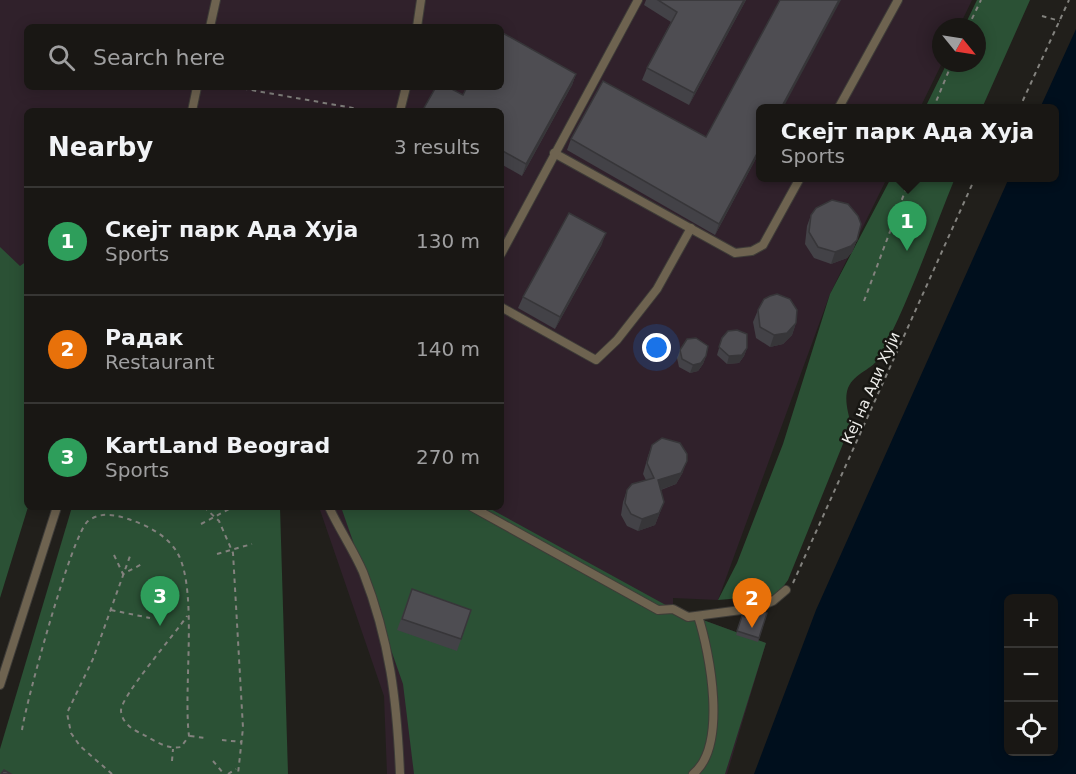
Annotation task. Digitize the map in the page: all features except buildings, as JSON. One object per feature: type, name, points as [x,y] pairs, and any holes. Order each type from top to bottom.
[{"type":"lane","points":[[211,24],[216,0]]},
{"type":"lane","points":[[418,24],[422,0]]},
{"type":"lane","points":[[504,248],[638,0]]},
{"type":"lane","points":[[840,104],[898,0]]},
{"type":"lane","points":[[193,108],[196,90]]},
{"type":"lane","points":[[401,108],[405,90]]},
{"type":"lane","points":[[554,153],[735,253],[752,251],[763,244],[797,182]]},
{"type":"lane","points":[[504,309],[596,360],[617,340],[657,289],[691,228]]},
{"type":"lane","points":[[0,685],[56,510]]},
{"type":"lane","points":[[331,510],[362,570],[384,633],[397,705],[400,774]]},
{"type":"lane","points":[[477,510],[658,610],[673,609],[688,617],[756,608],[773,601],[789,588]]},
{"type":"lane","points":[[693,774],[711,741],[713,685],[705,637],[698,616]]},
{"type":"path","points":[[972,18],[981,0]]},
{"type":"path","points":[[1021,104],[1070,0]]},
{"type":"path","points":[[1042,16],[1060,21]]},
{"type":"path","points":[[935,104],[948,72]]},
{"type":"path","points":[[251,90],[353,108]]},
{"type":"path","points":[[864,301],[908,182]]},
{"type":"path","name":"Кеј на Ади Хуји","points":[[789,588],[973,182]]},
{"type":"path","points":[[207,510],[215,517],[232,550],[242,742],[238,774]]},
{"type":"path","points":[[201,524],[227,510]]},
{"type":"path","points":[[22,730],[25,707],[63,581],[78,536],[88,521],[110,513],[135,521],[163,536],[178,555],[188,584],[189,736],[181,747],[172,749],[134,730],[125,722],[121,711],[123,700],[187,616]]},
{"type":"path","points":[[217,554],[252,544]]},
{"type":"path","points":[[114,555],[123,574]]},
{"type":"path","points":[[112,774],[80,746],[71,733],[67,713],[93,659],[130,556]]},
{"type":"path","points":[[123,574],[142,564]]},
{"type":"path","points":[[111,610],[150,618]]},
{"type":"path","points":[[189,736],[205,738]]},
{"type":"path","points":[[222,740],[242,742]]},
{"type":"path","points":[[172,749],[172,761]]},
{"type":"path","points":[[213,761],[224,774]]},
{"type":"path","points":[[228,774],[237,768]]},
{"type":"shaded area","points":[[0,0],[972,0],[963,18],[932,18],[932,72],[938,72],[922,104],[756,104],[756,182],[885,182],[830,294],[718,600],[673,598],[673,609],[766,643],[727,774],[387,774],[384,696],[320,510],[504,510],[504,108],[24,108],[24,399],[0,467]]},
{"type":"green space","points":[[977,0],[1030,0],[984,104],[927,104],[943,72],[986,72],[986,18],[968,18]]},
{"type":"green space","points":[[889,182],[953,182],[911,290],[880,356],[873,365],[855,378],[848,388],[846,401],[851,424],[788,580],[777,595],[718,600],[737,563],[783,444],[830,294]]},
{"type":"green space","points":[[0,247],[20,266],[24,263],[24,510],[27,510],[0,598]]},
{"type":"green space","points":[[71,510],[280,510],[288,774],[0,774],[0,749]]},
{"type":"green space","points":[[342,510],[492,510],[673,609],[766,643],[725,774],[414,774],[403,684]]},
{"type":"water","points":[[1076,29],[1076,774],[754,774],[816,610],[1007,182],[1059,182],[1059,104],[1042,104]]},
{"type":"place","name":"Скејт парк Ада Хуја","points":[[907,251]]},
{"type":"place","name":"KartLand Beograd","points":[[160,626]]},
{"type":"place","name":"Радак","points":[[752,628]]}]
